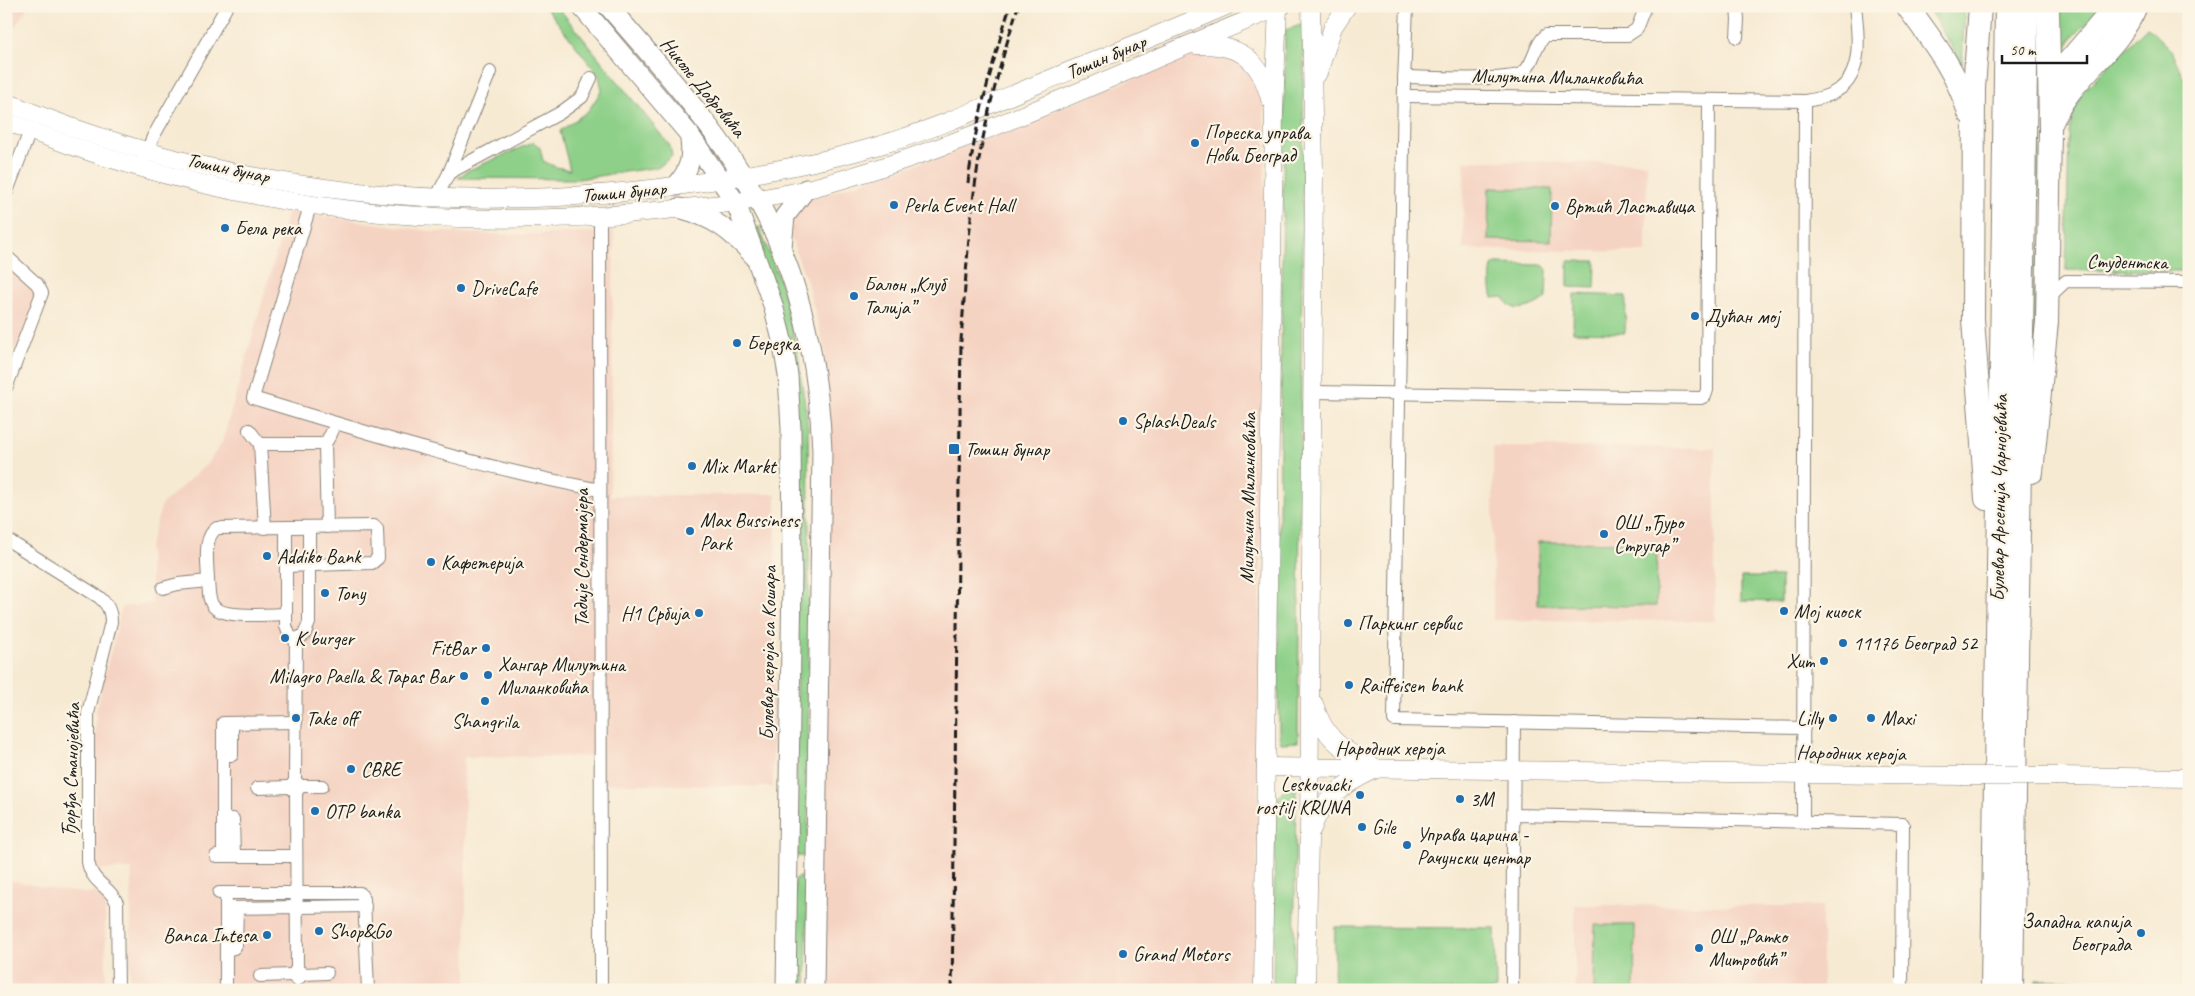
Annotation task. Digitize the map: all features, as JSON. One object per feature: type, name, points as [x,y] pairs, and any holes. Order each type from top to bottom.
[{"type":"highway","points":[[1907,6],[1942,53],[1953,73],[1966,103],[1974,130]]},
{"type":"highway","points":[[1980,6],[1975,65],[1974,130],[1973,319],[1975,362],[1987,505],[1992,526],[2008,542],[2026,524],[2044,357],[2050,128],[2048,6]]},
{"type":"highway","name":"Булевар Арсенија Чарнојевића","points":[[2006,6],[2012,990]]},
{"type":"highway","name":"Булевар Арсенија Чарнојевића","points":[[1992,990],[2027,6]]},
{"type":"highway","points":[[2050,91],[2068,62],[2116,6]]},
{"type":"highway","points":[[2050,128],[2064,98],[2120,36],[2131,20],[2136,6]]},
{"type":"main road","name":"Николе Добровића","points":[[581,6],[688,134],[722,179]]},
{"type":"main road","name":"Николе Добровића","points":[[608,6],[687,100],[743,176],[757,200]]},
{"type":"main road","points":[[676,186],[689,167],[692,150],[688,134]]},
{"type":"main road","name":"Булевар хероја са Кошара","points":[[722,179],[736,203],[758,259],[782,340],[788,375],[791,428],[792,575],[786,990]]},
{"type":"main road","points":[[782,251],[785,216],[806,189]]},
{"type":"main road","points":[[757,200],[782,251],[794,283],[810,341],[821,424],[820,694],[814,990]]},
{"type":"main road","points":[[679,208],[704,216],[726,228],[758,259]]},
{"type":"main road","points":[[787,859],[803,863],[816,858]]},
{"type":"main road","points":[[787,878],[802,872],[816,878]]},
{"type":"street","points":[[143,159],[227,6]]},
{"type":"street","name":"Тошин бунар","points":[[6,121],[30,131],[143,159],[310,187],[480,200],[560,198],[622,193],[743,176],[834,157],[889,142],[1002,99],[1226,6]]},
{"type":"street","points":[[1306,990],[1313,392],[1314,87],[1311,6]]},
{"type":"street","points":[[1314,87],[1333,27],[1348,6]]},
{"type":"street","points":[[1400,393],[1404,76],[1407,6]]},
{"type":"street","points":[[1404,76],[1466,78],[1517,76],[1525,71],[1540,40],[1546,35],[1628,35],[1637,28],[1646,6]]},
{"type":"street","points":[[1733,6],[1736,8],[1738,20],[1737,37]]},
{"type":"street","points":[[1804,821],[1805,101],[1825,97],[1843,87],[1850,79],[1856,55],[1855,6]]},
{"type":"street","name":"Тошин бунар","points":[[6,102],[143,159],[174,178],[235,192],[310,206],[428,216],[530,219],[600,216],[757,200],[806,189],[879,168],[1012,119],[1279,7]]},
{"type":"street","name":"Милутина Миланковића","points":[[1263,990],[1274,110],[1279,7]]},
{"type":"street","points":[[1190,45],[1216,45],[1231,48],[1245,55],[1262,75],[1274,110]]},
{"type":"street","points":[[436,198],[449,173],[490,72]]},
{"type":"street","points":[[449,173],[560,113],[582,96],[592,78]]},
{"type":"street","name":"Милутина Миланковића","points":[[1404,96],[1805,101]]},
{"type":"street","points":[[1313,392],[1701,398],[1705,396],[1708,390],[1709,100]]},
{"type":"street","points":[[6,194],[30,131]]},
{"type":"street","points":[[310,206],[253,398],[472,462],[526,476],[600,490]]},
{"type":"street","name":"Тадије Сондермајера","points":[[600,216],[601,990]]},
{"type":"street","points":[[6,256],[39,286],[42,293],[6,388]]},
{"type":"street","name":"Студентска","points":[[2048,261],[2066,281],[2189,282]]},
{"type":"street","name":"Студентска","points":[[2047,299],[2066,281]]},
{"type":"street","name":"Народних хероја","points":[[1400,393],[1394,720],[1514,722],[1804,733]]},
{"type":"street","points":[[249,430],[260,444],[265,528]]},
{"type":"street","points":[[327,527],[325,444],[332,432]]},
{"type":"street","points":[[260,444],[325,444]]},
{"type":"street","points":[[286,566],[372,563],[378,558],[378,534],[374,526],[217,528],[212,531],[208,538],[208,581],[211,602],[218,611],[232,614],[286,614]]},
{"type":"street","points":[[286,527],[286,614],[288,633],[290,637],[296,639],[304,635],[309,624],[309,527]]},
{"type":"street","name":"Ђорђа Станојевића","points":[[6,539],[98,597],[111,613],[111,622],[88,713],[88,862],[94,877],[113,895],[117,904],[118,990]]},
{"type":"street","points":[[163,588],[178,584],[208,581]]},
{"type":"street","points":[[296,639],[297,977]]},
{"type":"street","points":[[1310,692],[1323,727],[1334,743],[1377,769]]},
{"type":"street","points":[[296,722],[232,723],[232,755],[223,755],[223,819],[233,819],[224,856],[296,856]]},
{"type":"street","points":[[1512,990],[1514,722]]},
{"type":"street","name":"Народних хероја","points":[[1266,767],[2189,778]]},
{"type":"street","points":[[1309,838],[1314,820],[1330,797],[1345,785],[1377,769]]},
{"type":"street","points":[[257,788],[322,786]]},
{"type":"street","points":[[1514,816],[1903,824],[1902,990]]},
{"type":"street","points":[[226,990],[226,950],[231,909],[222,893],[357,892],[363,895],[365,906],[368,990]]},
{"type":"street","points":[[231,909],[365,906]]},
{"type":"street","points":[[260,976],[297,977],[326,973]]},
{"type":"shaded area","points":[[6,6],[28,6],[6,41]]},
{"type":"shaded area","points":[[1201,51],[1242,57],[1263,94],[1265,140],[1256,990],[814,990],[825,444],[825,351],[807,282],[788,230],[796,203],[897,171],[1016,127]]},
{"type":"shaded area","name":"Вртић Ластавица","points":[[1464,161],[1647,163],[1646,252],[1463,249]]},
{"type":"shaded area","points":[[288,211],[436,232],[522,235],[614,231],[610,496],[776,494],[773,787],[591,783],[591,756],[464,757],[467,990],[129,990],[132,869],[94,870],[96,710],[122,607],[152,603],[149,547],[162,504],[206,465],[222,443]]},
{"type":"shaded area","points":[[6,256],[41,289],[16,350],[6,349]]},
{"type":"shaded area","name":"ОШ „Ђуро Стругар”","points":[[1493,447],[1715,448],[1715,621],[1493,620]]},
{"type":"shaded area","points":[[6,879],[56,890],[105,893],[106,990],[6,990]]},
{"type":"shaded area","name":"ОШ „Ратко Митровић”","points":[[1575,905],[1822,906],[1822,990],[1575,990]]},
{"type":"green space","points":[[545,6],[557,6],[670,146],[672,156],[659,167],[578,179],[458,178],[467,171],[534,142],[540,148],[543,161],[556,167],[570,170],[560,131],[588,111],[602,90],[599,76]]},
{"type":"green space","points":[[1927,6],[1965,6],[1962,64]]},
{"type":"green space","points":[[2034,6],[2041,6],[2038,330],[2033,368]]},
{"type":"green space","points":[[2057,6],[2104,6],[2073,37],[2059,59]]},
{"type":"green space","points":[[1304,24],[1298,742],[1281,743],[1279,734],[1278,606],[1285,30]]},
{"type":"green space","points":[[2147,27],[2171,50],[2189,90],[2189,271],[2066,270],[2069,133],[2074,111],[2083,91]]},
{"type":"green space","points":[[1489,188],[1552,189],[1551,241],[1488,240]]},
{"type":"green space","points":[[759,227],[781,284],[798,355],[808,427],[808,856],[796,856],[797,420],[751,229]]},
{"type":"green space","points":[[1568,261],[1596,261],[1595,288],[1568,287]]},
{"type":"green space","points":[[1495,264],[1543,265],[1547,270],[1546,298],[1529,307],[1517,308],[1512,307],[1504,297],[1493,298],[1491,278],[1492,266]]},
{"type":"green space","points":[[1574,294],[1626,296],[1625,333],[1573,332]]},
{"type":"green space","points":[[1538,542],[1657,543],[1656,606],[1538,605]]},
{"type":"green space","points":[[1741,577],[1781,577],[1781,602],[1741,601]]},
{"type":"green space","points":[[1294,779],[1296,780],[1294,990],[1273,990],[1275,810],[1279,796]]},
{"type":"green space","points":[[800,877],[808,879],[806,990],[794,990],[795,879]]},
{"type":"green space","points":[[1595,925],[1635,925],[1634,990],[1594,990]]},
{"type":"green space","points":[[1335,927],[1495,928],[1496,990],[1334,990]]},
{"type":"green space","points":[[2036,980],[2078,980],[2078,990],[2036,990]]},
{"type":"railway","points":[[968,183],[980,116],[1010,6]]},
{"type":"railway","points":[[952,990],[961,340],[970,223],[976,177],[997,80],[1018,6]]},
{"type":"place","name":"Пореска управа Нови Београд","points":[[1195,143]]},
{"type":"place","name":"Perla Event Hall","points":[[894,205]]},
{"type":"place","name":"Вртић Ластавица","points":[[1555,206]]},
{"type":"place","name":"Бела река","points":[[225,228]]},
{"type":"place","name":"DriveCafe","points":[[461,288]]},
{"type":"place","name":"Балон „Клуб Талија”","points":[[854,296]]},
{"type":"place","name":"Дућан мој","points":[[1695,316]]},
{"type":"place","name":"Березка","points":[[737,343]]},
{"type":"place","name":"SplashDeals","points":[[1123,421]]},
{"type":"place","name":"Тошин бунар","points":[[954,449]]},
{"type":"place","name":"Mix Markt","points":[[692,466]]},
{"type":"place","name":"Max Bussiness Park","points":[[690,531]]},
{"type":"place","name":"ОШ „Ђуро Стругар”","points":[[1604,534]]},
{"type":"place","name":"Addiko Bank","points":[[267,556]]},
{"type":"place","name":"Кафетерија","points":[[431,562]]},
{"type":"place","name":"Tony","points":[[325,593]]},
{"type":"place","name":"Мој киоск","points":[[1784,611]]},
{"type":"place","name":"Н1 Србија","points":[[699,613]]},
{"type":"place","name":"Паркинг сервис","points":[[1348,623]]},
{"type":"place","name":"K burger","points":[[285,638]]},
{"type":"place","name":"11176 Београд 52","points":[[1843,643]]},
{"type":"place","name":"FitBar","points":[[486,648]]},
{"type":"place","name":"Хит","points":[[1824,661]]},
{"type":"place","name":"Хангар Милутина Миланковића","points":[[488,675]]},
{"type":"place","name":"Milagro Paella & Tapas Bar","points":[[464,676]]},
{"type":"place","name":"Raiffeisen bank","points":[[1349,685]]},
{"type":"place","name":"Shangrila","points":[[485,701]]},
{"type":"place","name":"Take off","points":[[296,718]]},
{"type":"place","name":"Lilly","points":[[1833,718]]},
{"type":"place","name":"Maxi","points":[[1871,718]]},
{"type":"place","name":"CBRE","points":[[351,769]]},
{"type":"place","name":"Leskovacki rostilj KRUNA","points":[[1360,795]]},
{"type":"place","name":"3M","points":[[1460,799]]},
{"type":"place","name":"OTP banka","points":[[315,811]]},
{"type":"place","name":"Gile","points":[[1362,827]]},
{"type":"place","name":"Управа царина - Рачунски центар","points":[[1407,845]]},
{"type":"place","name":"Shop&Go","points":[[319,931]]},
{"type":"place","name":"Западна капија Београда","points":[[2141,933]]},
{"type":"place","name":"Banca Intesa","points":[[267,935]]},
{"type":"place","name":"ОШ „Ратко Митровић”","points":[[1699,948]]},
{"type":"place","name":"Grand Motors","points":[[1123,954]]}]
